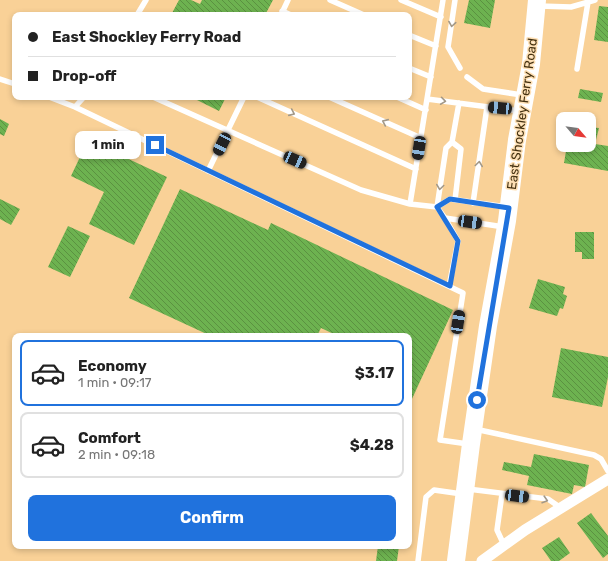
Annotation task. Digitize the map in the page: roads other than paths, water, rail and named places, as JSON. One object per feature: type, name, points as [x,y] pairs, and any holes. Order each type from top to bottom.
[{"type":"highway","name":"East Shockley Ferry Road","points":[[456,561],[488,326],[506,227],[531,64],[537,3]]},
{"type":"street","points":[[482,561],[561,508],[608,480]]},
{"type":"lane","points":[[139,12],[146,0]]},
{"type":"lane","points":[[282,12],[288,0]]},
{"type":"lane","points":[[330,0],[357,12]]},
{"type":"lane","points":[[401,0],[441,17]]},
{"type":"lane","points":[[410,204],[444,0]]},
{"type":"lane","points":[[455,0],[448,47],[460,68]]},
{"type":"lane","points":[[537,3],[571,7],[595,0]]},
{"type":"lane","points":[[577,69],[588,2]]},
{"type":"lane","points":[[412,36],[436,46]]},
{"type":"lane","points":[[412,69],[431,77]]},
{"type":"lane","points":[[467,77],[484,89],[524,103]]},
{"type":"lane","points":[[0,79],[12,83]]},
{"type":"lane","points":[[427,99],[487,107],[524,103]]},
{"type":"lane","points":[[58,100],[75,106],[463,293],[440,440],[472,437],[594,454],[601,459],[608,471]]},
{"type":"lane","points":[[75,106],[81,100]]},
{"type":"lane","points":[[160,100],[361,190],[410,204],[437,207],[450,199],[509,208]]},
{"type":"lane","points":[[208,171],[243,100]]},
{"type":"lane","points":[[264,100],[416,169]]},
{"type":"lane","points":[[336,100],[421,138]]},
{"type":"lane","points":[[404,100],[426,110]]},
{"type":"lane","points":[[450,286],[458,241],[437,207],[446,148],[452,142],[460,103]]},
{"type":"lane","points":[[473,203],[487,107]]},
{"type":"lane","points":[[452,142],[461,149],[455,200]]},
{"type":"lane","points":[[445,218],[506,227]]},
{"type":"lane","points":[[418,561],[426,497],[434,490],[502,494],[548,499],[561,508]]},
{"type":"lane","points":[[502,494],[497,530],[504,545]]}]
